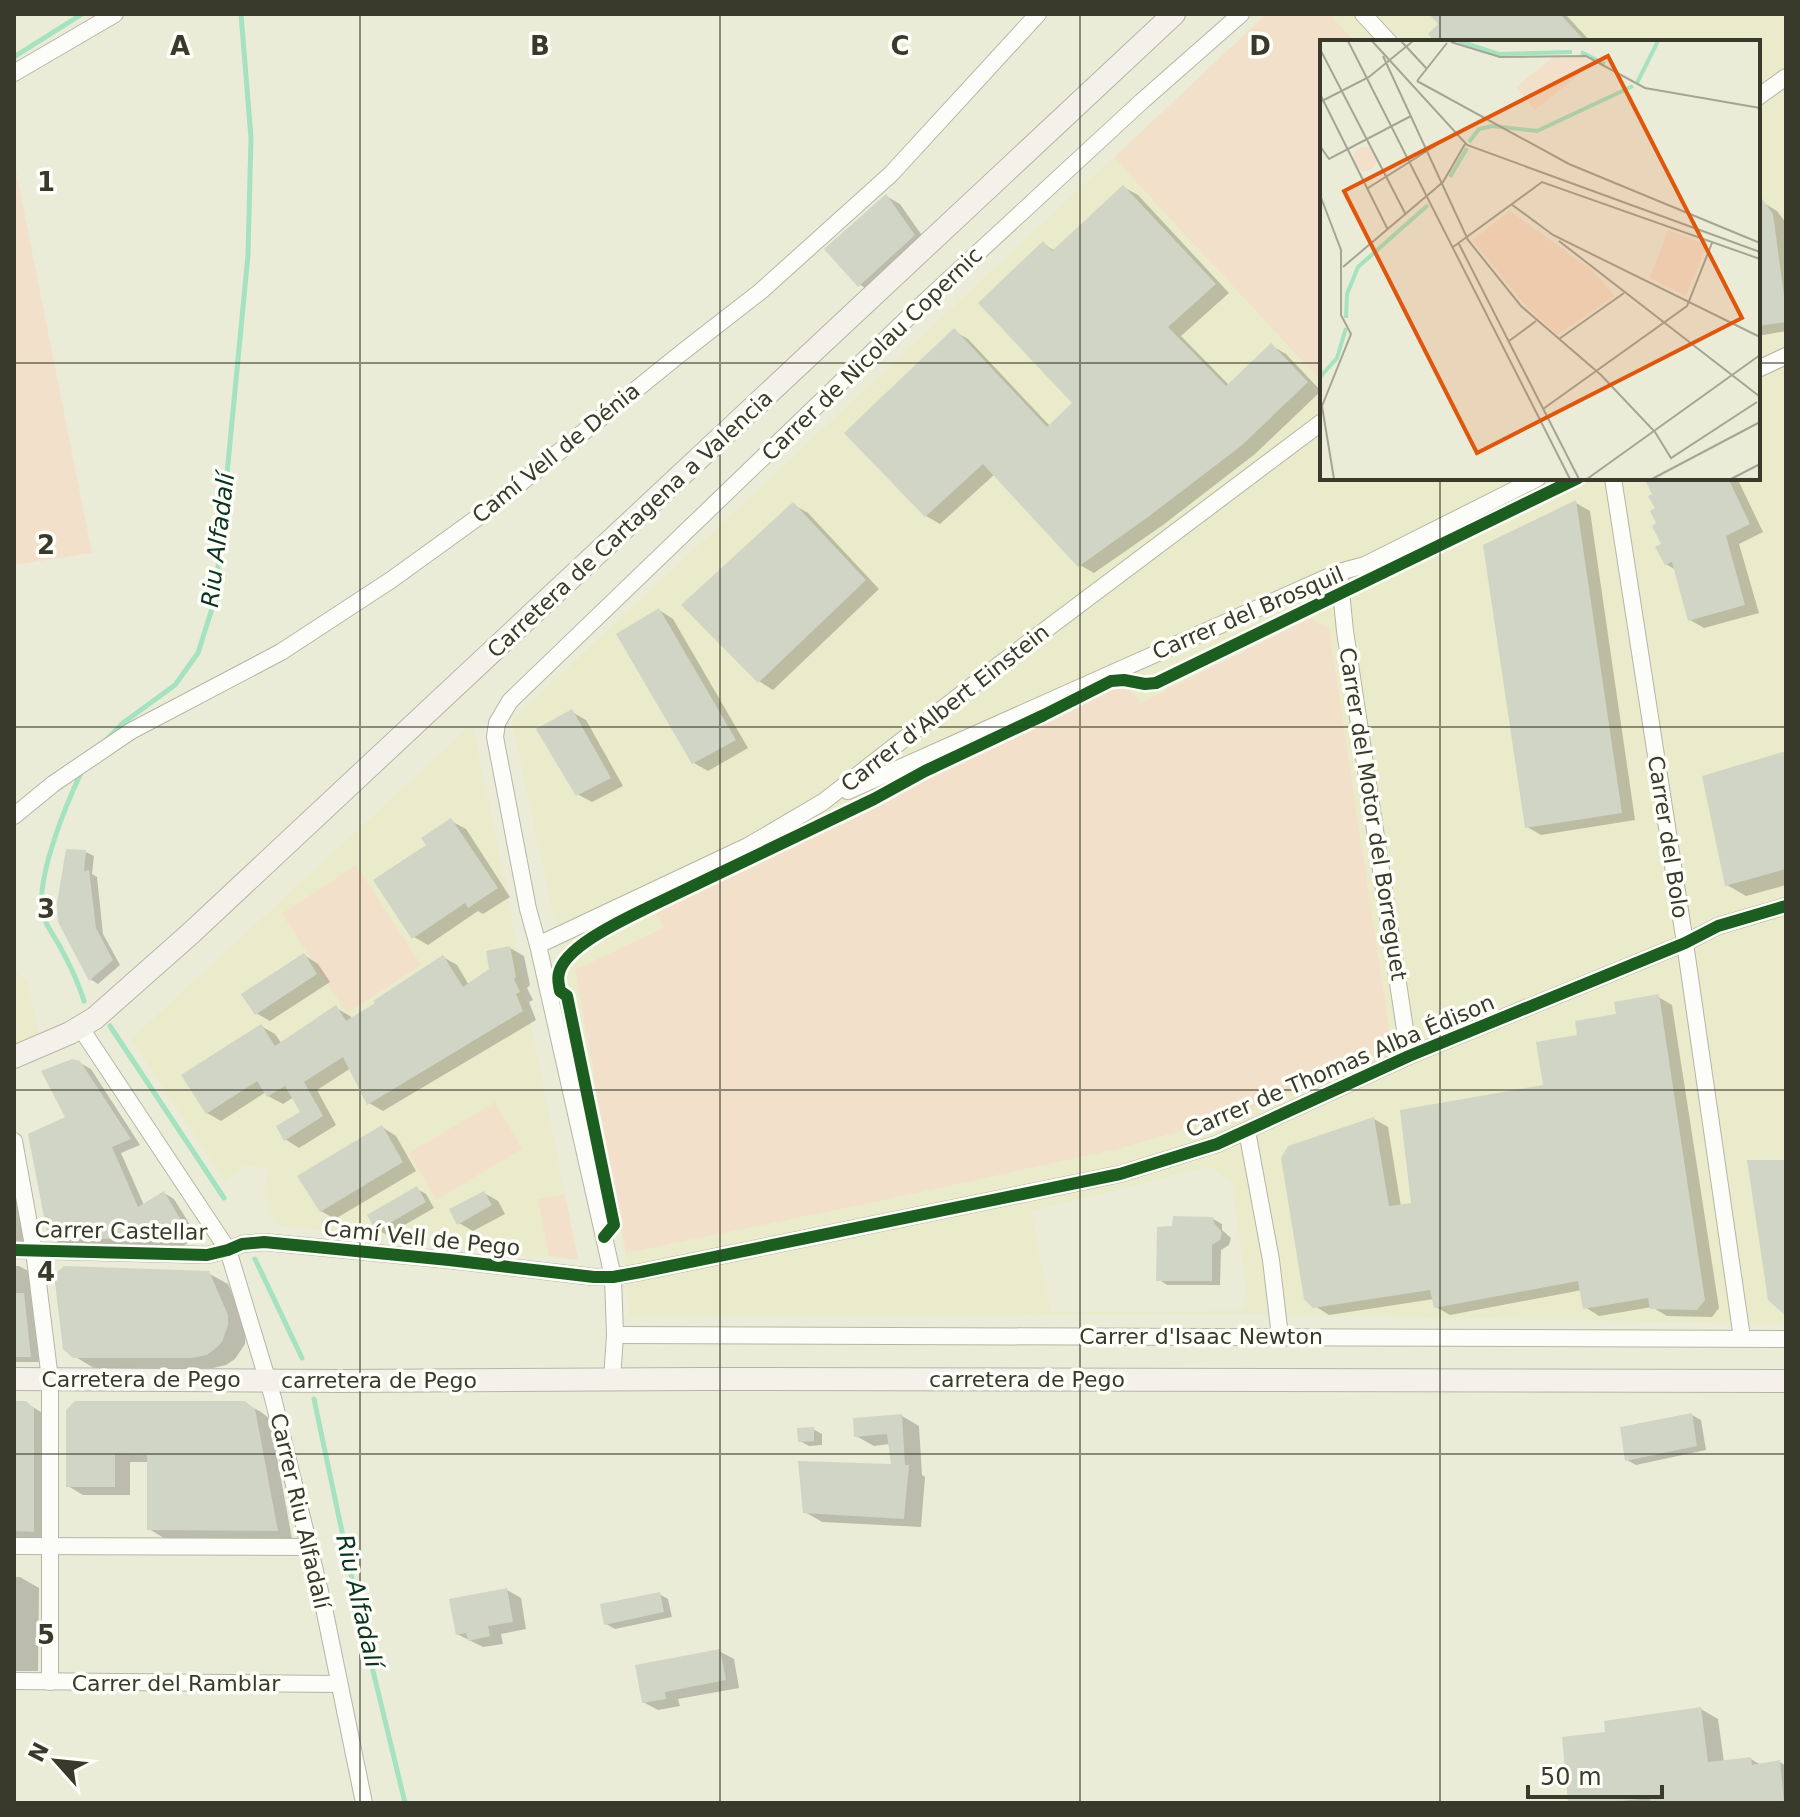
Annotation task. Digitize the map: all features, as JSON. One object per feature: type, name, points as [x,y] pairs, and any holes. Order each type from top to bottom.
[{"type":"main road","name":"Carretera de Cartagena a Valencia","points":[[14,1057],[80,1027],[108,1007],[190,934],[1174,14]]},
{"type":"main road","name":"Carretera de Pego","points":[[14,1379],[267,1380]]},
{"type":"main road","name":"carretera de Pego","points":[[267,1380],[1786,1381]]},
{"type":"street","points":[[14,73],[115,14]]},
{"type":"street","name":"Camí Vell de Dénia","points":[[14,816],[53,784],[131,731],[281,652],[391,580],[481,515],[773,281],[891,174],[1038,14]]},
{"type":"street","name":"Carrer de Nicolau Copernic","points":[[538,945],[528,909],[495,737],[497,723],[510,701],[917,309],[1241,14]]},
{"type":"street","points":[[1363,14],[1387,40]]},
{"type":"street","points":[[1760,96],[1786,77]]},
{"type":"street","points":[[1760,368],[1786,356]]},
{"type":"street","name":"Carrer d'Albert Einstein","points":[[538,945],[748,846],[823,802],[1004,661],[1320,424]]},
{"type":"street","name":"Carrer del Brosquil","points":[[823,802],[1339,572],[1365,565],[1534,480]]},
{"type":"street","name":"Carrer del Bolo","points":[[1613,480],[1742,1338]]},
{"type":"street","name":"Carrer del Motor del Borreguet","points":[[1339,572],[1345,631],[1409,1056]]},
{"type":"street","name":"Carrer de Thomas Alba Édison","points":[[613,1277],[1120,1174],[1217,1144],[1409,1056],[1685,943],[1718,926],[1786,906]]},
{"type":"street","points":[[538,945],[613,1277],[615,1335],[612,1380]]},
{"type":"street","name":"Carrer Riu Alfadalí","points":[[80,1027],[228,1250],[273,1398],[324,1608],[364,1803]]},
{"type":"street","points":[[1247,1131],[1271,1260],[1280,1336]]},
{"type":"street","points":[[14,1141],[34,1251],[50,1379],[50,1682]]},
{"type":"street","name":"Camí Vell de Pego","points":[[228,1250],[242,1244],[264,1242],[613,1277]]},
{"type":"street","name":"Carrer Castellar","points":[[14,1250],[207,1255],[228,1250]]},
{"type":"street","name":"Carrer d'Isaac Newton","points":[[615,1335],[1786,1339]]},
{"type":"street","points":[[14,1546],[308,1547]]},
{"type":"street","name":"Carrer del Ramblar","points":[[14,1681],[338,1684]]},
{"type":"shaded area","points":[[1266,14],[1786,14],[1786,1324],[1241,1314],[630,1316],[625,1255],[512,720]],"holes":[[[1210,1167],[1232,1182],[1248,1300],[1241,1311],[1051,1312],[1031,1211]]]},
{"type":"shaded area","points":[[1266,14],[1329,14],[1353,40],[1320,40],[1320,380],[1114,158]]},
{"type":"shaded area","points":[[14,161],[92,553],[14,565]]},
{"type":"shaded area","points":[[1311,618],[1329,629],[1390,1035],[1379,1053],[1239,1114],[1113,1150],[626,1253],[575,970],[663,928],[654,908],[1125,684],[1141,703]]},
{"type":"shaded area","points":[[472,724],[578,1260],[438,1248],[439,1236],[422,1235],[421,1242],[277,1225],[265,1198],[268,1168],[244,1166],[226,1183],[131,1039]]},
{"type":"shaded area","points":[[356,865],[421,965],[347,1013],[282,914]]},
{"type":"shaded area","points":[[14,971],[27,982],[39,1036],[14,1044]]},
{"type":"shaded area","points":[[495,1102],[522,1149],[436,1200],[409,1153]]},
{"type":"shaded area","points":[[565,1194],[578,1260],[549,1256],[538,1199]]},
{"type":"building","points":[[1429,14],[1560,14],[1584,40],[1433,40],[1428,34],[1438,24]]},
{"type":"building","points":[[1123,185],[1216,284],[1168,327],[1226,386],[1271,343],[1308,382],[1241,446],[1078,567],[983,464],[925,517],[844,433],[954,328],[1047,427],[1072,403],[978,303],[1043,241],[1052,251]]},
{"type":"building","points":[[886,194],[915,235],[858,287],[824,249]]},
{"type":"building","points":[[1760,196],[1773,214],[1786,322],[1760,326]]},
{"type":"building","points":[[1645,480],[1729,480],[1750,524],[1726,536],[1745,605],[1688,621],[1672,562],[1665,565],[1655,547],[1661,544],[1652,526],[1656,523],[1650,511],[1655,508],[1648,496],[1652,494]]},
{"type":"building","points":[[1576,500],[1622,813],[1525,828],[1483,545]]},
{"type":"building","points":[[793,502],[866,580],[758,683],[681,605]]},
{"type":"building","points":[[659,608],[736,740],[692,764],[616,634]]},
{"type":"building","points":[[572,709],[611,778],[576,796],[536,729]]},
{"type":"building","points":[[1786,751],[1786,869],[1725,886],[1702,776]]},
{"type":"building","points":[[451,818],[498,888],[468,908],[465,903],[412,939],[373,880],[426,845],[421,838]]},
{"type":"building","points":[[66,849],[86,850],[84,871],[89,870],[96,928],[113,960],[89,981],[58,922],[57,903]]},
{"type":"building","points":[[510,946],[514,979],[520,992],[516,994],[523,1011],[367,1105],[343,1057],[304,1082],[323,1116],[284,1141],[276,1126],[300,1112],[285,1086],[267,1097],[257,1081],[206,1114],[181,1075],[261,1024],[275,1046],[336,1005],[346,1021],[443,955],[463,987],[489,969],[486,951]]},
{"type":"building","points":[[304,953],[317,974],[255,1015],[241,994]]},
{"type":"building","points":[[1659,994],[1705,1300],[1697,1310],[1650,1309],[1648,1298],[1583,1309],[1578,1281],[1434,1308],[1430,1290],[1313,1308],[1304,1299],[1281,1158],[1288,1146],[1374,1117],[1389,1206],[1411,1203],[1400,1110],[1543,1085],[1536,1042],[1577,1035],[1575,1021],[1616,1014],[1614,1002]]},
{"type":"building","points":[[72,1059],[80,1061],[131,1139],[112,1147],[138,1207],[164,1191],[183,1224],[176,1240],[48,1238],[28,1134],[65,1117],[41,1071]]},
{"type":"building","points":[[382,1125],[403,1162],[320,1212],[297,1176]]},
{"type":"building","points":[[1747,1160],[1786,1160],[1786,1316],[1768,1300]]},
{"type":"building","points":[[417,1186],[426,1202],[376,1231],[367,1215]]},
{"type":"building","points":[[484,1191],[492,1205],[457,1225],[449,1209]]},
{"type":"building","points":[[1173,1216],[1213,1217],[1222,1232],[1220,1240],[1212,1245],[1212,1281],[1156,1281],[1157,1227],[1172,1226]]},
{"type":"building","points":[[64,1266],[209,1271],[228,1315],[222,1342],[207,1355],[192,1358],[73,1358],[63,1349],[54,1275]]},
{"type":"building","points":[[14,1293],[24,1293],[31,1357],[14,1357]]},
{"type":"building","points":[[14,1401],[26,1401],[34,1408],[34,1532],[14,1531]]},
{"type":"building","points":[[75,1401],[245,1401],[255,1409],[278,1531],[147,1530],[147,1455],[115,1454],[115,1487],[66,1487],[66,1410]]},
{"type":"building","points":[[1692,1413],[1697,1446],[1625,1461],[1620,1427]]},
{"type":"building","points":[[902,1414],[905,1465],[909,1465],[904,1519],[803,1513],[798,1461],[891,1464],[887,1434],[854,1437],[853,1418]]},
{"type":"building","points":[[814,1427],[814,1441],[798,1442],[797,1428]]},
{"type":"building","points":[[507,1588],[513,1622],[488,1626],[490,1636],[468,1641],[466,1633],[456,1635],[449,1599]]},
{"type":"building","points":[[660,1592],[664,1612],[604,1625],[600,1604]]},
{"type":"building","points":[[720,1649],[726,1680],[665,1692],[666,1699],[642,1703],[635,1665]]},
{"type":"building","points":[[1701,1707],[1708,1762],[1751,1757],[1752,1765],[1780,1760],[1784,1803],[1651,1803],[1650,1798],[1568,1803],[1562,1737],[1605,1732],[1604,1721]]},
{"type":"waterway","points":[[14,57],[82,14]]},
{"type":"waterway","name":"Riu Alfadalí","points":[[105,741],[123,723],[175,685],[198,653],[215,599],[248,255],[251,138],[241,14]]},
{"type":"waterway","name":"Riu Alfadalí","points":[[82,771],[53,844],[42,903],[44,918],[70,965],[84,1001]]},
{"type":"waterway","name":"Riu Alfadalí","points":[[110,1026],[224,1198]]},
{"type":"waterway","name":"Riu Alfadalí","points":[[255,1259],[302,1358]]},
{"type":"waterway","name":"Riu Alfadalí","points":[[314,1399],[360,1617],[405,1803]]},
{"type":"cycle path","points":[[604,1237],[614,1225],[567,996],[560,991],[558,980],[564,963],[584,943],[638,912],[1111,681],[1156,683],[1574,480]]},
{"type":"cycle path","points":[[14,1250],[207,1255],[242,1244],[264,1242],[594,1277],[641,1272],[1120,1174],[1217,1144],[1409,1056],[1685,943],[1718,926],[1786,906]]}]
